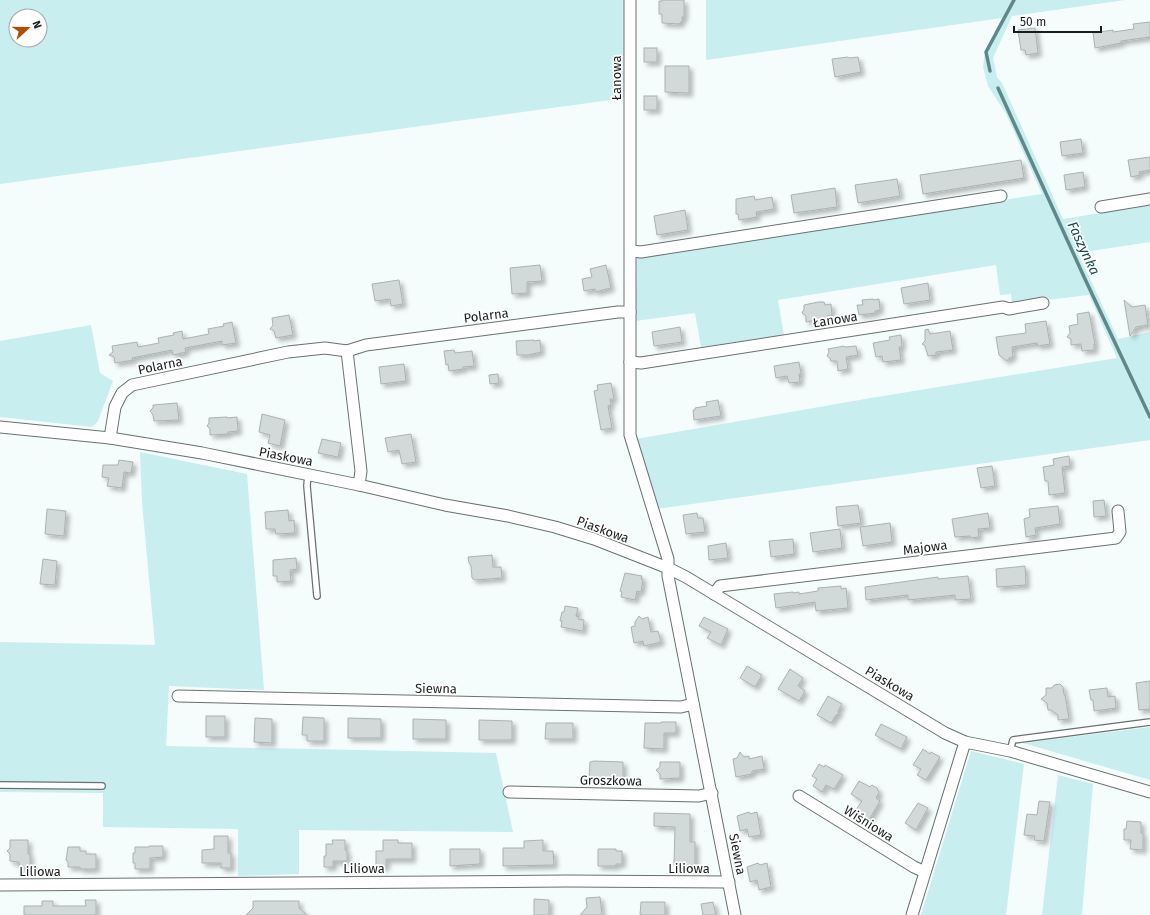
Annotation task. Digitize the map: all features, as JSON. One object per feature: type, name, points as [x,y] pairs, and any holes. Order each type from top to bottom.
[{"type":"street","name":"Łanowa","points":[[630,0],[630,435],[668,559],[668,568]]},
{"type":"street","points":[[631,251],[641,252],[1001,196]]},
{"type":"street","points":[[1101,207],[1150,199]]},
{"type":"street","name":"Łanowa","points":[[630,362],[641,363],[1003,307],[1009,309],[1043,303]]},
{"type":"street","name":"Polarna","points":[[110,438],[114,407],[122,393],[132,385],[288,352],[325,348],[347,351],[366,345],[618,312],[630,312]]},
{"type":"street","points":[[347,351],[361,471],[359,485]]},
{"type":"street","name":"Piaskowa","points":[[0,427],[110,438],[202,453],[308,474],[445,505],[508,516],[555,527],[594,539],[668,568],[686,577],[945,733],[965,742],[1010,751],[1150,792]]},
{"type":"street","name":"Majowa","points":[[714,594],[720,586],[1116,538],[1120,532],[1118,511]]},
{"type":"street","name":"Siewna","points":[[668,568],[668,576],[735,915]]},
{"type":"street","name":"Siewna","points":[[178,696],[673,706],[693,704]]},
{"type":"street","points":[[912,915],[965,742]]},
{"type":"street","name":"Groszkowa","points":[[509,792],[699,796],[712,793]]},
{"type":"street","name":"Wiśniowa","points":[[800,796],[914,867],[925,872]]},
{"type":"street","name":"Liliowa","points":[[0,885],[567,881],[729,882]]},
{"type":"lane","points":[[308,474],[307,486],[317,596]]},
{"type":"lane","points":[[1010,751],[1013,740],[1150,722]]},
{"type":"lane","points":[[0,785],[102,786]]},
{"type":"shaded area","points":[[0,0],[624,0],[625,98],[0,184]]},
{"type":"shaded area","points":[[706,0],[1125,0],[1012,16],[993,58],[997,77],[1002,83],[1063,219],[1150,205],[1150,242],[1078,253],[1118,339],[1150,332],[1150,440],[656,509],[636,439],[865,399],[1117,358],[1089,295],[1012,304],[1011,294],[1000,295],[996,265],[778,300],[784,335],[701,347],[695,313],[635,321],[637,258],[1042,194],[1006,114],[988,86],[983,67],[985,52],[1002,18],[706,60]]},
{"type":"shaded area","points":[[91,325],[100,373],[113,381],[98,421],[92,427],[0,417],[0,341]]},
{"type":"shaded area","points":[[140,452],[247,474],[264,690],[169,686],[166,746],[496,753],[513,832],[299,830],[299,874],[238,876],[238,829],[103,827],[103,793],[0,792],[0,642],[155,645],[142,502]]},
{"type":"shaded area","points":[[1150,727],[1150,780],[1023,743]]},
{"type":"shaded area","points":[[971,751],[1024,764],[1006,915],[921,915]]},
{"type":"shaded area","points":[[1058,775],[1093,784],[1082,915],[1042,915]]},
{"type":"building","points":[[684,0],[684,17],[682,17],[682,21],[679,24],[662,23],[662,14],[659,14],[659,1]]},
{"type":"building","points":[[1150,22],[1150,37],[1121,41],[1121,43],[1095,48],[1093,33],[1134,29],[1133,24]]},
{"type":"building","points":[[1035,28],[1038,53],[1026,55],[1025,50],[1021,50],[1018,30]]},
{"type":"building","points":[[644,48],[657,48],[657,62],[644,62]]},
{"type":"building","points":[[858,57],[861,72],[835,77],[832,59]]},
{"type":"building","points":[[665,66],[689,66],[689,93],[665,92]]},
{"type":"building","points":[[644,96],[657,96],[657,110],[644,110]]},
{"type":"building","points":[[1081,139],[1083,153],[1062,156],[1060,142]]},
{"type":"building","points":[[1150,157],[1150,170],[1139,172],[1140,175],[1131,177],[1128,160]]},
{"type":"building","points":[[1021,160],[1024,178],[923,194],[920,175]]},
{"type":"building","points":[[1083,172],[1085,187],[1066,190],[1064,175]]},
{"type":"building","points":[[897,179],[900,196],[858,203],[855,185]]},
{"type":"building","points":[[835,188],[837,207],[794,213],[791,195]]},
{"type":"building","points":[[754,196],[755,200],[772,197],[774,209],[756,212],[757,217],[739,220],[738,214],[736,214],[736,199]]},
{"type":"building","points":[[685,210],[688,230],[657,235],[654,216]]},
{"type":"building","points":[[540,265],[542,281],[527,282],[527,293],[512,294],[510,268]]},
{"type":"building","points":[[606,265],[611,288],[595,292],[595,289],[584,291],[582,279],[592,277],[590,269]]},
{"type":"building","points":[[399,280],[403,304],[391,306],[390,299],[375,301],[372,284]]},
{"type":"building","points":[[928,283],[930,300],[904,304],[901,288]]},
{"type":"building","points":[[879,299],[880,310],[875,311],[875,313],[859,315],[857,305],[863,305],[862,300]]},
{"type":"building","points":[[1124,300],[1132,307],[1145,305],[1148,325],[1136,327],[1130,336]]},
{"type":"building","points":[[824,302],[825,305],[831,304],[832,315],[827,316],[827,318],[806,322],[806,316],[802,313],[804,305]]},
{"type":"building","points":[[1089,312],[1095,344],[1094,350],[1082,351],[1081,344],[1071,345],[1071,339],[1067,337],[1070,333],[1069,326],[1078,324],[1077,314]]},
{"type":"building","points":[[289,315],[293,335],[276,338],[274,331],[270,329],[273,325],[272,318]]},
{"type":"building","points":[[1046,321],[1050,344],[1038,346],[1037,343],[1012,347],[1013,357],[1009,358],[1007,361],[999,355],[996,337],[1026,333],[1025,324]]},
{"type":"building","points":[[232,322],[236,343],[222,345],[222,341],[185,348],[186,352],[173,355],[172,350],[115,363],[114,357],[109,355],[113,352],[112,346],[137,342],[138,347],[159,343],[158,338],[174,335],[173,333],[182,331],[183,339],[209,334],[208,329],[224,326],[223,324]]},
{"type":"building","points":[[680,327],[682,342],[654,346],[652,332]]},
{"type":"building","points":[[928,329],[930,334],[950,331],[953,350],[936,352],[936,355],[928,356],[925,346],[922,344],[925,341],[925,330]]},
{"type":"building","points":[[901,335],[902,347],[899,347],[901,360],[883,362],[882,356],[876,357],[873,343],[890,340],[889,337]]},
{"type":"building","points":[[540,340],[541,352],[528,355],[517,355],[516,341]]},
{"type":"building","points":[[844,346],[856,346],[858,355],[846,357],[848,369],[838,371],[837,361],[831,361],[827,356],[829,352],[828,349]]},
{"type":"building","points":[[454,350],[455,353],[472,351],[474,366],[449,371],[448,364],[446,365],[444,351]]},
{"type":"building","points":[[799,362],[801,374],[799,374],[800,382],[789,383],[787,376],[776,378],[774,366]]},
{"type":"building","points":[[404,364],[406,381],[381,384],[379,367]]},
{"type":"building","points":[[498,374],[499,383],[490,384],[489,375]]},
{"type":"building","points":[[611,383],[614,399],[610,399],[611,405],[608,406],[612,428],[601,430],[594,391],[598,390],[597,385]]},
{"type":"building","points":[[718,400],[721,416],[694,420],[693,410],[695,410],[695,408],[707,406],[706,402]]},
{"type":"building","points":[[177,403],[179,420],[154,421],[153,415],[150,411],[153,408],[153,405]]},
{"type":"building","points":[[262,414],[285,420],[280,446],[268,443],[270,435],[259,432]]},
{"type":"building","points":[[237,417],[238,431],[228,432],[228,434],[210,435],[210,429],[207,426],[209,423],[209,418]]},
{"type":"building","points":[[411,434],[416,462],[402,464],[399,450],[388,452],[385,438]]},
{"type":"building","points":[[322,439],[341,443],[338,457],[318,453]]},
{"type":"building","points":[[1069,456],[1070,466],[1062,467],[1065,493],[1049,495],[1048,481],[1045,481],[1043,467],[1054,465],[1053,459]]},
{"type":"building","points":[[119,460],[133,462],[131,473],[124,472],[122,488],[107,486],[109,478],[102,477],[103,465],[118,465]]},
{"type":"building","points":[[992,466],[995,486],[981,488],[977,468]]},
{"type":"building","points":[[1104,500],[1106,516],[1094,517],[1093,501]]},
{"type":"building","points":[[858,505],[861,523],[838,526],[836,507]]},
{"type":"building","points":[[1058,506],[1060,524],[1035,528],[1036,535],[1026,537],[1024,519],[1030,517],[1029,509]]},
{"type":"building","points":[[47,509],[66,511],[64,536],[45,534]]},
{"type":"building","points":[[288,510],[289,521],[294,520],[295,533],[276,534],[275,529],[266,529],[265,512]]},
{"type":"building","points":[[697,513],[698,518],[703,518],[705,532],[686,534],[683,515]]},
{"type":"building","points":[[988,513],[990,528],[978,529],[979,537],[955,537],[952,519]]},
{"type":"building","points":[[890,523],[892,542],[863,546],[860,527]]},
{"type":"building","points":[[840,529],[842,548],[813,552],[810,533]]},
{"type":"building","points":[[793,539],[794,554],[771,557],[769,541]]},
{"type":"building","points":[[726,543],[728,558],[709,560],[708,546]]},
{"type":"building","points":[[492,555],[493,567],[501,567],[502,578],[475,580],[472,578],[471,566],[468,557]]},
{"type":"building","points":[[296,558],[297,569],[290,570],[291,581],[277,582],[277,576],[273,576],[273,560]]},
{"type":"building","points":[[43,559],[57,561],[55,585],[40,584]]},
{"type":"building","points":[[1025,566],[1026,585],[997,587],[996,569]]},
{"type":"building","points":[[625,573],[642,576],[641,592],[637,591],[635,600],[621,597],[622,592],[620,591]]},
{"type":"building","points":[[968,576],[971,599],[955,600],[955,595],[908,600],[908,595],[866,600],[865,587],[938,577],[938,579]]},
{"type":"building","points":[[841,586],[841,589],[846,588],[848,608],[816,611],[815,602],[776,608],[774,594],[799,592],[799,594],[818,591],[818,588]]},
{"type":"building","points":[[565,606],[578,608],[576,616],[579,617],[578,619],[584,620],[583,631],[561,627],[562,621],[560,621]]},
{"type":"building","points":[[639,616],[642,619],[648,617],[651,632],[658,631],[661,642],[644,646],[643,641],[634,643],[631,627],[635,626],[635,622]]},
{"type":"building","points":[[704,617],[728,629],[721,645],[707,638],[711,632],[699,626]]},
{"type":"building","points":[[747,666],[762,675],[755,687],[740,678]]},
{"type":"building","points":[[790,669],[803,678],[798,686],[805,691],[799,701],[778,689]]},
{"type":"building","points":[[1150,681],[1150,709],[1139,710],[1136,683]]},
{"type":"building","points":[[1060,684],[1063,687],[1069,719],[1058,720],[1058,715],[1051,710],[1048,710],[1047,703],[1041,699],[1046,695],[1046,688],[1052,688],[1054,685]]},
{"type":"building","points":[[1107,688],[1108,697],[1115,696],[1116,708],[1094,711],[1093,700],[1091,700],[1089,690]]},
{"type":"building","points":[[828,696],[842,704],[838,711],[839,714],[836,715],[831,723],[817,715]]},
{"type":"building","points":[[206,716],[225,716],[225,737],[206,737]]},
{"type":"building","points":[[303,717],[324,718],[324,741],[307,741],[307,735],[302,735]]},
{"type":"building","points":[[255,718],[272,719],[272,743],[254,742]]},
{"type":"building","points":[[348,718],[381,719],[381,738],[348,738]]},
{"type":"building","points":[[413,719],[446,720],[446,739],[413,739]]},
{"type":"building","points":[[479,720],[512,721],[512,740],[479,740]]},
{"type":"building","points":[[676,722],[676,733],[664,733],[664,749],[644,748],[645,723]]},
{"type":"building","points":[[546,723],[573,723],[573,739],[545,739]]},
{"type":"building","points":[[881,724],[907,737],[901,749],[875,735]]},
{"type":"building","points":[[923,749],[930,754],[931,752],[940,757],[926,780],[917,775],[921,769],[913,765]]},
{"type":"building","points":[[740,752],[744,757],[749,756],[749,759],[762,756],[764,769],[752,771],[752,774],[736,777],[733,759],[737,758]]},
{"type":"building","points":[[590,762],[623,762],[623,778],[589,778]]},
{"type":"building","points":[[660,762],[680,762],[680,778],[660,779],[660,774],[656,770],[660,767]]},
{"type":"building","points":[[819,764],[824,767],[825,765],[843,775],[834,789],[826,785],[822,792],[813,786],[817,779],[812,776]]},
{"type":"building","points":[[859,781],[870,787],[872,785],[877,788],[879,793],[876,798],[880,801],[869,820],[855,811],[862,801],[851,794]]},
{"type":"building","points":[[1039,801],[1050,802],[1044,841],[1034,840],[1035,836],[1024,835],[1027,814],[1037,815]]},
{"type":"building","points":[[918,803],[928,808],[916,830],[905,823]]},
{"type":"building","points":[[749,812],[750,814],[757,812],[761,835],[749,837],[747,829],[740,831],[737,816]]},
{"type":"building","points":[[654,813],[690,814],[690,842],[695,842],[695,865],[674,865],[675,827],[654,826]]},
{"type":"building","points":[[1127,821],[1141,822],[1141,833],[1143,833],[1143,850],[1130,849],[1131,840],[1124,840],[1124,829],[1126,829]]},
{"type":"building","points":[[214,836],[228,836],[228,853],[231,853],[231,868],[221,868],[221,863],[202,863],[202,850],[214,849]]},
{"type":"building","points":[[10,840],[28,840],[30,868],[19,868],[19,862],[10,861],[10,854],[7,851],[10,848]]},
{"type":"building","points":[[332,840],[345,840],[347,861],[333,861],[333,867],[324,867],[326,844],[333,844]]},
{"type":"building","points":[[383,840],[398,840],[398,843],[412,843],[412,859],[386,859],[386,867],[376,867],[376,851],[383,851]]},
{"type":"building","points":[[543,840],[543,851],[553,851],[554,865],[503,866],[503,848],[524,848],[524,841]]},
{"type":"building","points":[[163,846],[163,857],[150,858],[150,869],[135,869],[135,863],[133,863],[133,853],[135,853],[135,847]]},
{"type":"building","points":[[68,847],[80,847],[80,851],[86,851],[86,854],[96,854],[96,869],[68,867],[68,862],[66,860]]},
{"type":"building","points":[[450,849],[480,849],[480,864],[450,866]]},
{"type":"building","points":[[598,849],[616,849],[616,851],[622,851],[622,864],[616,864],[616,866],[598,866]]},
{"type":"building","points":[[758,863],[760,865],[767,863],[771,887],[759,890],[757,880],[750,882],[747,867]]},
{"type":"building","points":[[600,897],[602,915],[580,915],[587,907],[586,898]]},
{"type":"building","points":[[534,899],[549,900],[549,915],[534,915]]},
{"type":"building","points":[[85,900],[96,900],[96,915],[24,915],[24,906],[42,906],[42,901],[53,901],[53,906],[86,906]]},
{"type":"building","points":[[253,901],[299,901],[299,908],[307,915],[246,915],[253,908]]},
{"type":"building","points":[[641,902],[665,902],[665,915],[640,915]]},
{"type":"building","points":[[713,902],[716,915],[703,915],[701,904]]},
{"type":"waterway","name":"Faszynka","points":[[990,71],[986,52],[1014,0]]},
{"type":"waterway","name":"Faszynka","points":[[998,88],[1150,417]]}]
